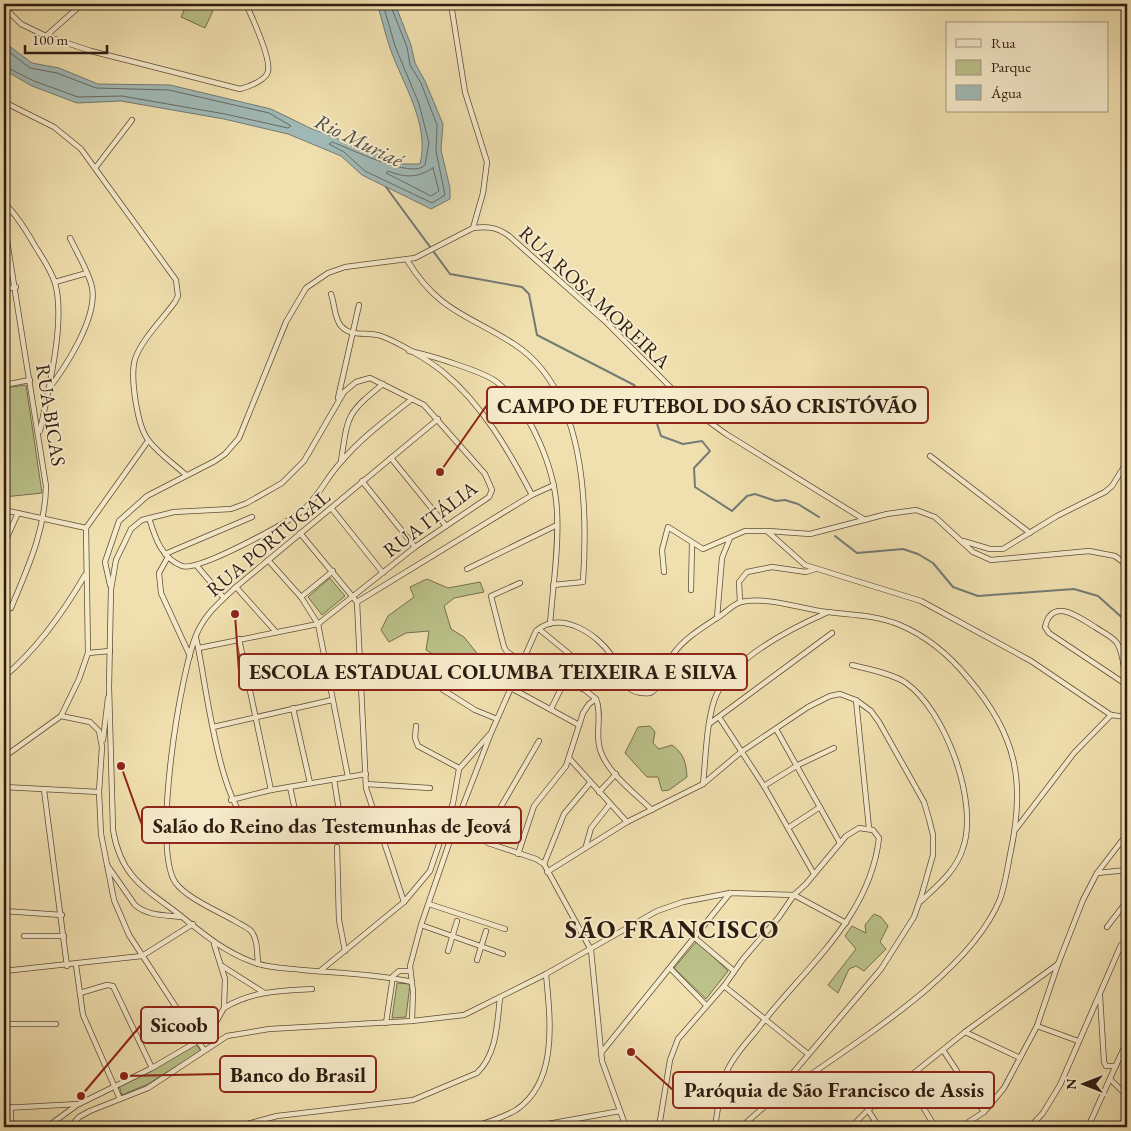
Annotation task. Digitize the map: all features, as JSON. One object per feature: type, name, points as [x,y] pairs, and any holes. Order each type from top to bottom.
[{"type":"street","points":[[46,36],[82,4]]},
{"type":"street","points":[[4,7],[21,24],[46,36],[91,50],[240,89],[265,77],[269,70],[267,58],[246,4]]},
{"type":"street","points":[[111,589],[105,562],[119,521],[147,496],[215,461],[225,454],[238,438],[286,322],[306,288],[328,272],[345,267],[361,263],[415,258],[472,228],[482,193],[487,162],[465,92],[451,4]]},
{"type":"street","points":[[4,102],[54,127],[68,137],[96,167],[173,275],[178,285],[178,296],[175,302],[145,341],[135,360],[135,404],[148,441],[186,475]]},
{"type":"street","points":[[96,167],[132,120]]},
{"type":"street","points":[[4,203],[15,214],[26,230],[55,282],[58,301],[57,331],[39,434]]},
{"type":"street","name":"RUA BICAS","points":[[4,222],[16,287],[46,486],[44,518],[36,549],[11,608]]},
{"type":"street","name":"RUA ROSA MOREIRA","points":[[472,228],[494,228],[509,236],[606,322],[693,410],[726,434],[865,520]]},
{"type":"street","points":[[47,392],[70,362],[86,322],[92,294],[87,273],[70,238]]},
{"type":"street","points":[[407,260],[428,289],[442,302],[519,347],[541,370],[561,398],[572,428],[578,459],[583,497],[584,561],[582,582],[553,584]]},
{"type":"street","points":[[55,282],[87,273]]},
{"type":"street","points":[[4,289],[16,287]]},
{"type":"street","points":[[331,294],[338,322],[352,334],[381,336],[409,351],[441,370],[472,400],[532,495]]},
{"type":"street","points":[[337,402],[359,305]]},
{"type":"street","points":[[409,351],[428,355],[486,376],[499,383],[522,411],[544,450],[554,485],[557,525],[550,624]]},
{"type":"street","name":"RUA ITÁLIA","points":[[149,518],[184,511],[231,509],[247,504],[274,488],[304,461],[337,402],[351,386],[364,379],[376,380],[424,405],[485,474],[492,487],[488,497],[415,548],[318,624]]},
{"type":"street","points":[[4,384],[30,380]]},
{"type":"street","points":[[340,462],[346,429],[352,411],[383,384]]},
{"type":"street","points":[[412,399],[366,437],[340,462],[321,490],[301,512],[287,521],[197,566],[182,566],[166,556],[157,541],[149,518],[137,523],[131,529],[116,560],[111,589],[109,687],[111,788],[116,848],[122,864],[130,876],[193,924],[214,944],[258,964],[412,982]]},
{"type":"street","name":"RUA PORTUGAL","points":[[258,964],[256,943],[251,930],[188,894],[174,881],[169,870],[168,778],[172,744],[190,656],[196,637],[204,619],[236,587],[438,419]]},
{"type":"street","points":[[4,757],[61,716],[79,679],[88,653],[86,574],[88,538],[86,528],[148,441]]},
{"type":"street","points":[[930,456],[1030,533]]},
{"type":"street","points":[[391,458],[446,526]]},
{"type":"street","points":[[962,541],[997,550],[1105,492],[1112,486],[1127,462]]},
{"type":"street","points":[[362,481],[415,548]]},
{"type":"street","points":[[357,602],[532,495],[554,485]]},
{"type":"street","points":[[332,509],[383,573]]},
{"type":"street","points":[[4,510],[86,528]]},
{"type":"street","points":[[664,572],[662,550],[668,527],[692,543],[706,549],[746,531],[810,534],[865,520],[916,510],[936,517],[973,552],[991,560],[1089,551],[1115,556],[1127,565]]},
{"type":"street","points":[[4,544],[18,513]]},
{"type":"street","points":[[190,656],[161,593],[159,573],[166,556],[252,517]]},
{"type":"street","points":[[467,569],[557,525]]},
{"type":"street","points":[[767,531],[797,559],[814,569],[921,601],[1031,661],[1111,715],[1127,717]]},
{"type":"street","points":[[300,533],[354,596],[357,602],[366,784],[375,821],[404,902]]},
{"type":"street","points":[[717,618],[722,558],[730,538]]},
{"type":"street","points":[[691,590],[692,543]]},
{"type":"street","points":[[268,560],[301,597],[318,624],[348,777]]},
{"type":"street","points":[[197,566],[224,598]]},
{"type":"street","points":[[740,602],[739,582],[747,572],[772,567],[806,572],[814,569]]},
{"type":"street","points":[[301,597],[333,571]]},
{"type":"street","points":[[4,677],[46,635],[86,574]]},
{"type":"street","points":[[520,583],[490,596],[504,647],[507,652],[523,662]]},
{"type":"street","points":[[236,587],[276,632]]},
{"type":"street","points":[[412,1021],[411,958],[421,925],[455,826],[483,758],[491,733],[533,637],[539,629],[550,624],[566,624],[589,634],[607,649],[626,685],[632,690],[645,694],[656,688],[674,654],[683,643],[740,602],[762,601],[827,612],[859,614],[900,625],[944,653],[962,670],[995,712],[1009,743],[1017,783],[1016,829],[999,900],[984,926],[964,953],[944,974],[859,1041],[764,1107],[742,1127]]},
{"type":"street","points":[[1067,611],[1110,636],[1119,649],[1127,687],[1058,640],[1046,629],[1045,624],[1050,616],[1057,612],[1067,611]]},
{"type":"street","points":[[703,784],[709,724],[717,695],[742,663],[796,628],[827,612]]},
{"type":"street","points":[[199,648],[318,624]]},
{"type":"street","points":[[539,629],[573,658],[551,709]]},
{"type":"street","points":[[709,724],[832,633]]},
{"type":"street","points":[[196,637],[213,727],[231,800],[239,815],[256,832],[267,834],[338,818],[334,779]]},
{"type":"street","points":[[239,639],[271,790]]},
{"type":"street","points":[[88,653],[110,651]]},
{"type":"street","points":[[248,683],[326,665]]},
{"type":"street","points":[[852,665],[905,681],[911,686],[933,711],[953,753],[964,793],[967,820],[963,848],[952,870],[920,901]]},
{"type":"street","points":[[421,676],[474,710],[497,719]]},
{"type":"street","points":[[564,682],[585,690],[596,699],[600,751],[616,774],[652,810]]},
{"type":"street","points":[[109,687],[99,792],[105,861],[118,909],[129,935],[204,1050]]},
{"type":"street","points":[[512,688],[579,725]]},
{"type":"street","points":[[547,872],[626,822],[703,784],[741,752],[808,707],[830,696],[840,694],[856,700],[871,711],[880,722],[924,802],[932,835],[932,855],[920,901],[914,917],[881,969],[764,1107]]},
{"type":"street","points":[[518,854],[534,806],[561,773],[569,758],[586,708],[596,699]]},
{"type":"street","points":[[213,727],[332,700]]},
{"type":"street","points":[[856,700],[869,828]]},
{"type":"street","points":[[293,708],[310,783]]},
{"type":"street","points":[[1016,829],[1074,753],[1111,715]]},
{"type":"street","points":[[61,716],[95,725],[99,731],[102,747]]},
{"type":"street","points":[[719,717],[764,786],[814,874]]},
{"type":"street","points":[[416,726],[415,738],[418,746],[459,768]]},
{"type":"street","points":[[776,729],[798,765],[840,843]]},
{"type":"street","points":[[320,971],[404,902],[430,871],[453,803],[459,768],[491,733]]},
{"type":"street","points":[[539,741],[499,810],[488,844],[536,858],[544,864],[591,950],[600,1052],[626,1127]]},
{"type":"street","points":[[764,786],[798,765],[834,748]]},
{"type":"street","points":[[474,752],[483,758]]},
{"type":"street","points":[[569,758],[626,822]]},
{"type":"street","points":[[231,800],[271,790],[366,774]]},
{"type":"street","points":[[599,792],[616,774]]},
{"type":"street","points":[[544,864],[564,814],[590,783]]},
{"type":"street","points":[[366,784],[430,788]]},
{"type":"street","points":[[4,787],[99,792]]},
{"type":"street","points":[[290,787],[299,828]]},
{"type":"street","points":[[44,790],[62,915],[67,966]]},
{"type":"street","points":[[586,846],[591,828],[610,804]]},
{"type":"street","points":[[788,828],[820,807]]},
{"type":"street","points":[[659,1127],[665,1082],[673,1049],[684,1031],[724,986],[734,971],[779,917],[794,895],[840,843],[856,829],[869,828],[879,838],[875,861],[865,892],[846,923],[765,1019],[728,1070],[718,1102],[715,1127]]},
{"type":"street","points":[[962,1127],[984,1112],[1004,1088],[1038,1026],[1058,964],[1083,900],[1097,873],[1127,834]]},
{"type":"street","points":[[337,847],[339,920],[345,952]]},
{"type":"street","points":[[105,861],[135,905],[150,914],[183,918]]},
{"type":"street","points":[[1097,873],[1127,870]]},
{"type":"street","points":[[70,1127],[79,1117],[148,1088],[204,1050],[234,1034],[269,1029],[386,1023],[464,1015],[591,950],[606,939],[657,911],[683,902],[730,893],[794,895],[846,923]]},
{"type":"street","points":[[600,1052],[730,893]]},
{"type":"street","points":[[1107,927],[1127,901]]},
{"type":"street","points":[[429,904],[505,929]]},
{"type":"street","points":[[4,911],[62,915]]},
{"type":"street","points":[[448,951],[457,921]]},
{"type":"street","points":[[4,971],[67,966],[142,956],[193,924]]},
{"type":"street","points":[[421,925],[503,954]]},
{"type":"street","points":[[477,960],[486,931]]},
{"type":"street","points":[[24,936],[64,936]]},
{"type":"street","points":[[695,938],[734,971]]},
{"type":"street","points":[[214,944],[225,980],[224,1008]]},
{"type":"street","points":[[1030,1127],[1051,1101],[1122,945]]},
{"type":"street","points":[[76,964],[83,1015],[120,1099]]},
{"type":"street","points":[[851,1127],[868,1110],[965,1032],[1058,964]]},
{"type":"street","points":[[222,966],[263,992]]},
{"type":"street","points":[[670,968],[706,1005]]},
{"type":"street","points":[[386,1023],[392,979],[396,972],[410,971]]},
{"type":"street","points":[[473,1127],[516,1110],[528,1098],[542,1074],[550,1045],[546,974]]},
{"type":"street","points":[[80,993],[110,985],[115,989],[152,1068]]},
{"type":"street","points":[[724,986],[808,1054]]},
{"type":"street","points":[[31,1127],[52,1124],[79,1104],[152,1068],[198,1042],[212,1028],[224,1008],[239,999],[263,992],[312,989]]},
{"type":"street","points":[[1100,995],[1104,1062],[1106,1066],[1116,1066]]},
{"type":"street","points":[[236,1127],[276,1116],[413,1100],[477,1073],[485,1065],[491,1052],[500,998]]},
{"type":"street","points":[[4,1024],[56,1024]]},
{"type":"street","points":[[1038,1026],[1078,1042]]},
{"type":"street","points":[[965,1032],[1020,1058]]},
{"type":"street","points":[[1088,1127],[1127,1042]]},
{"type":"street","points":[[943,1050],[984,1112]]},
{"type":"street","points":[[1110,1079],[1127,1096]]},
{"type":"street","points":[[906,1080],[935,1127]]},
{"type":"street","points":[[4,1108],[79,1104]]},
{"type":"street","points":[[11,1107],[11,1127]]},
{"type":"street","points":[[868,1110],[879,1127]]},
{"type":"street","points":[[531,1127],[620,1111]]},
{"type":"street","points":[[52,1124],[57,1127]]},
{"type":"street","points":[[481,1124],[487,1127]]},
{"type":"green space","points":[[187,4],[216,4],[205,28],[181,17]]},
{"type":"green space","points":[[26,385],[42,493],[4,497],[4,388]]},
{"type":"green space","points":[[330,578],[345,596],[322,615],[308,597]]},
{"type":"green space","points":[[427,579],[448,588],[480,582],[484,592],[454,598],[444,606],[451,629],[464,637],[480,657],[479,665],[470,677],[458,672],[426,650],[429,631],[406,633],[389,642],[381,630],[388,616],[414,597],[410,587]]},
{"type":"green space","points":[[650,726],[655,732],[653,743],[659,749],[672,745],[682,755],[685,763],[687,777],[669,790],[662,791],[658,777],[647,777],[625,753],[638,727]]},
{"type":"green space","points":[[874,914],[881,917],[888,926],[880,942],[886,949],[864,971],[856,966],[849,969],[838,993],[828,985],[856,949],[845,936],[852,926],[866,933],[865,925]]},
{"type":"green space","points":[[697,941],[728,971],[706,999],[674,968]]},
{"type":"green space","points":[[397,983],[410,984],[406,1017],[392,1018]]},
{"type":"green space","points":[[196,1044],[201,1051],[148,1084],[122,1095],[119,1086]]},
{"type":"water","name":"Rio Muriaé","points":[[377,4],[395,4],[411,45],[415,63],[425,81],[443,124],[441,150],[450,188],[450,199],[431,209],[362,175],[341,156],[288,134],[224,119],[121,101],[77,103],[32,86],[4,70],[4,42],[32,63],[59,68],[98,84],[170,85],[271,109],[310,128],[403,164],[420,164],[422,149],[418,119],[390,48]]},
{"type":"waterway","points":[[386,187],[450,274],[522,287],[529,294],[537,335],[634,385],[651,405],[661,436],[683,444],[702,441],[710,451],[694,468],[695,487],[732,511],[747,496],[755,494],[776,501],[785,500],[798,504],[819,517]]},
{"type":"waterway","points":[[835,536],[857,553],[903,549],[918,554],[933,563],[953,587],[978,596],[1074,589],[1098,596],[1127,622]]},
{"type":"place","name":"CAMPO DE FUTEBOL DO SÃO CRISTÓVÃO","points":[[440,472]]},
{"type":"place","name":"ESCOLA ESTADUAL COLUMBA TEIXEIRA E SILVA","points":[[235,614]]},
{"type":"place","name":"Salão do Reino das Testemunhas de Jeová","points":[[121,766]]},
{"type":"place","name":"Paróquia de São Francisco de Assis","points":[[631,1052]]},
{"type":"place","name":"Banco do Brasil","points":[[124,1076]]},
{"type":"place","name":"Sicoob","points":[[81,1096]]},
{"type":"district","name":"SÃO FRANCISCO","points":[[672,929]]}]
